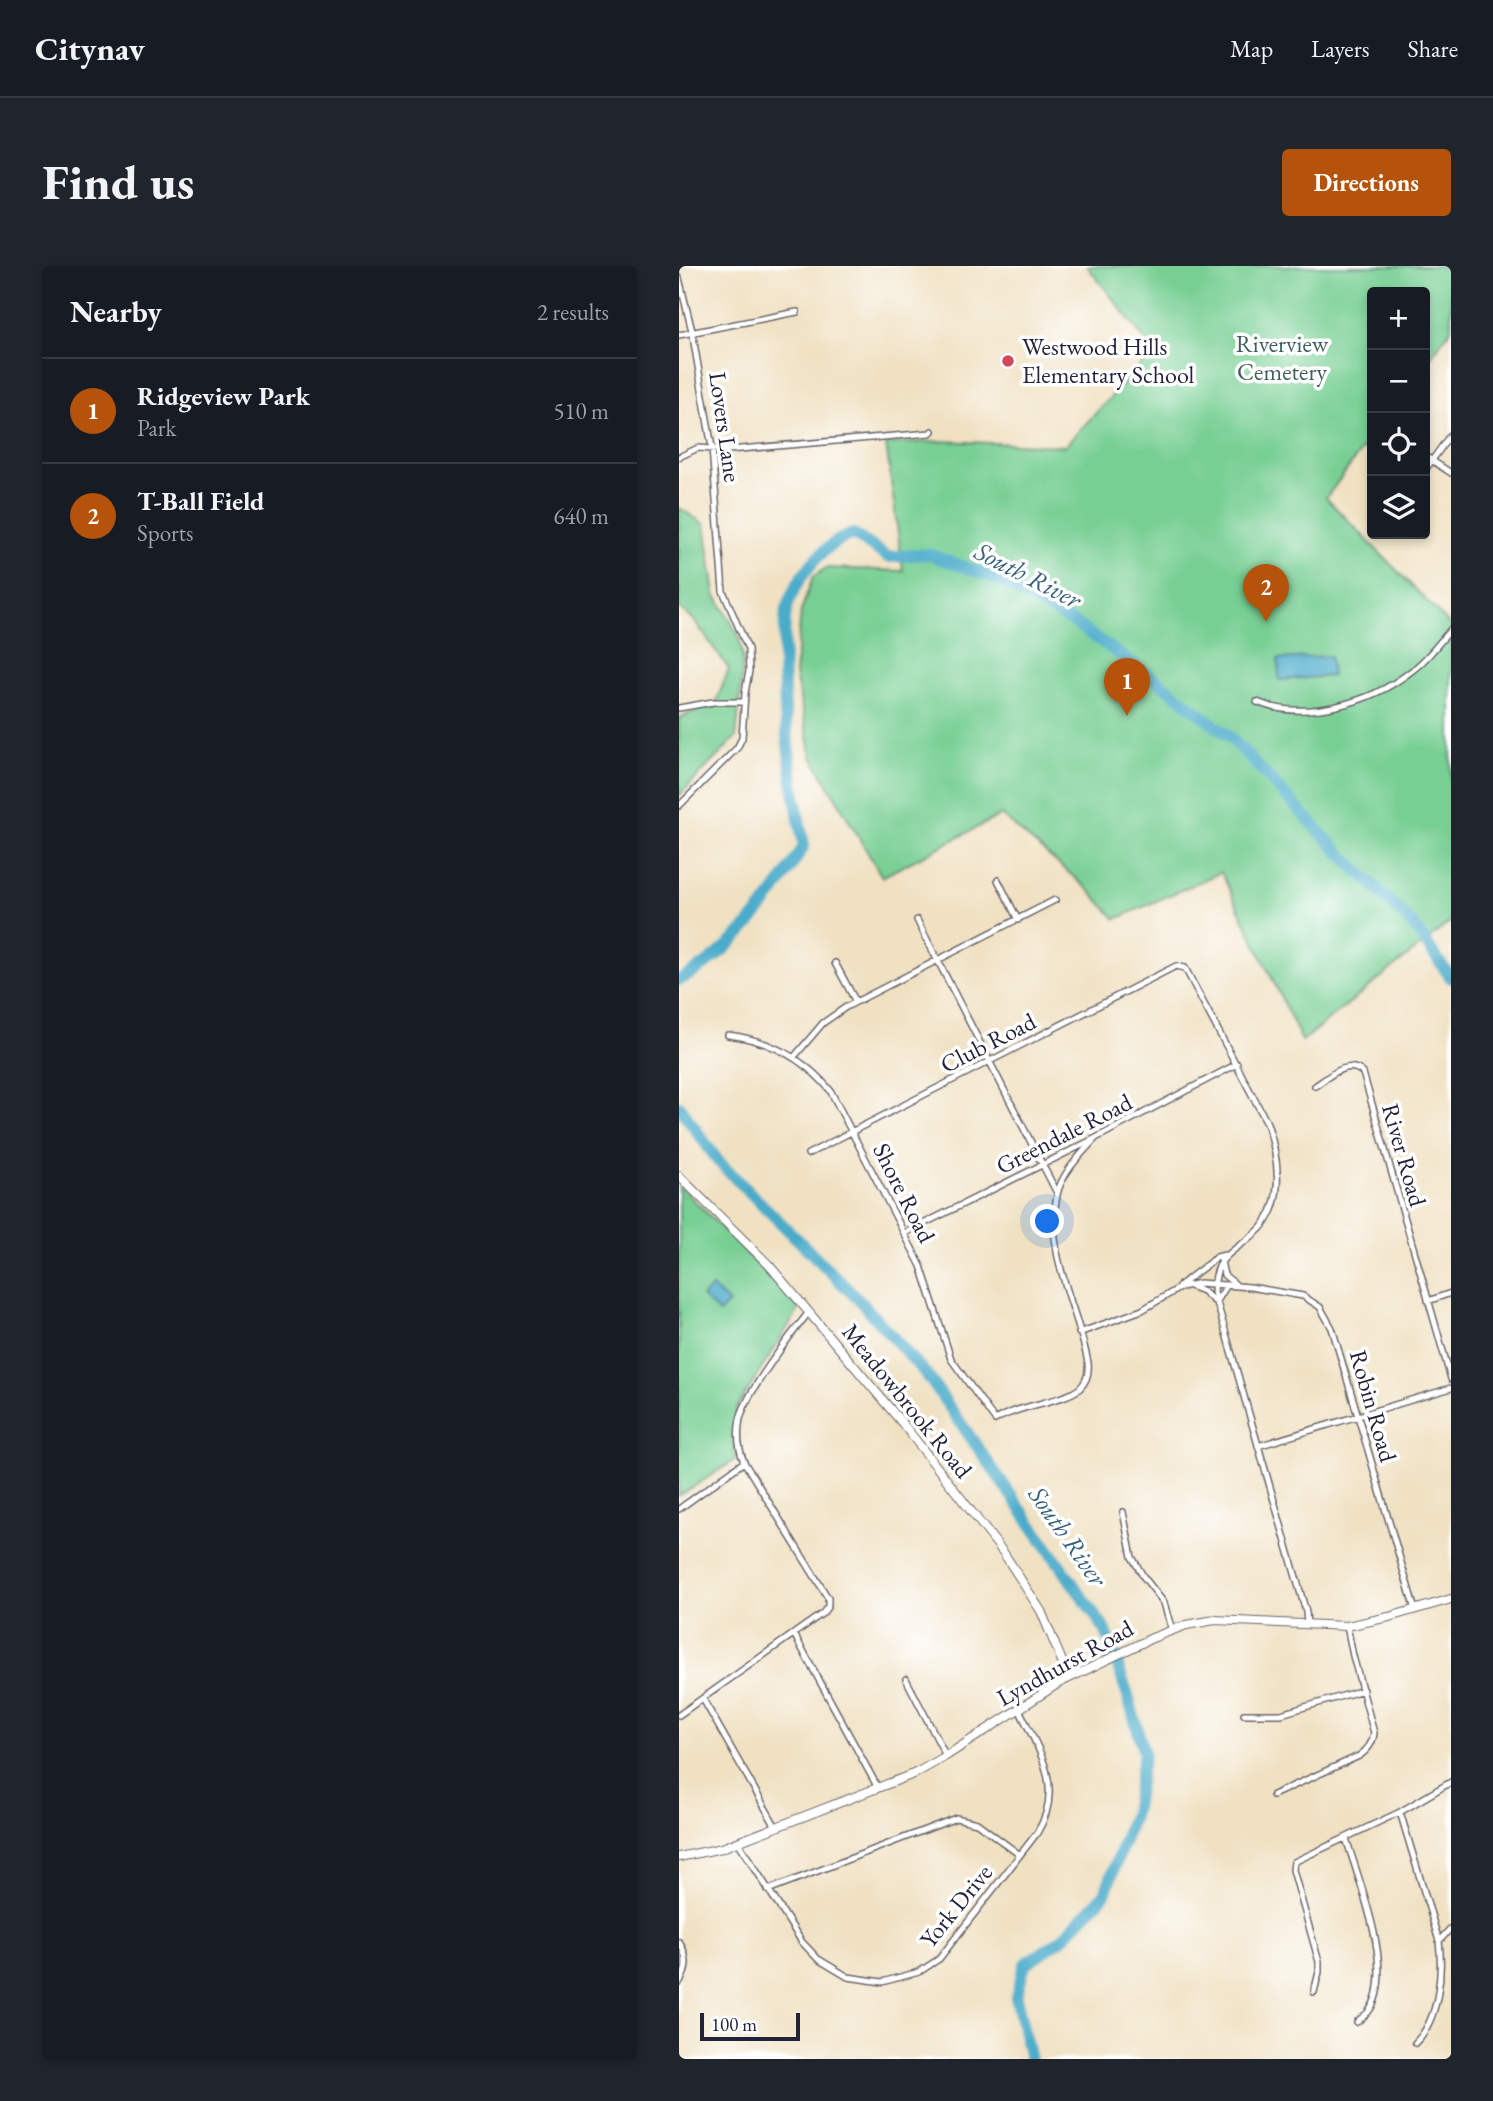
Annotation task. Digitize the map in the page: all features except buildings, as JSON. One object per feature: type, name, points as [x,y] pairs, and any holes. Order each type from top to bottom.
[{"type":"main road","name":"Meadowbrook Road","points":[[679,1176],[747,1241],[809,1312],[903,1424],[1003,1552],[1041,1611],[1069,1678]]},
{"type":"main road","name":"Lyndhurst Road","points":[[679,1857],[739,1842],[916,1773],[1069,1678],[1172,1630],[1215,1620],[1347,1626],[1364,1624],[1451,1599]]},
{"type":"street","name":"Lovers Lane","points":[[679,278],[692,331],[712,447],[720,578],[726,601],[748,649],[750,671],[744,702],[744,732],[739,744],[679,806]]},
{"type":"street","points":[[679,335],[797,312]]},
{"type":"street","points":[[679,457],[698,448],[729,450],[932,431]]},
{"type":"street","points":[[1430,464],[1451,434]]},
{"type":"street","points":[[1432,461],[1451,473]]},
{"type":"street","points":[[1257,702],[1279,708],[1305,709],[1331,706],[1375,694],[1410,673],[1451,629]]},
{"type":"street","points":[[679,708],[713,702],[744,702]]},
{"type":"street","points":[[998,880],[1018,919]]},
{"type":"street","points":[[794,1057],[823,1023],[856,1002],[1055,900]]},
{"type":"street","points":[[917,920],[1057,1193]]},
{"type":"street","points":[[835,963],[856,1002]]},
{"type":"street","name":"Club Road","points":[[808,1154],[1176,966],[1188,970],[1237,1063]]},
{"type":"street","name":"Shore Road","points":[[728,1035],[767,1044],[794,1057],[810,1069],[829,1090],[853,1131],[925,1276],[951,1359],[995,1420],[1012,1410],[1073,1392],[1082,1385],[1088,1374],[1088,1367],[1079,1333]]},
{"type":"street","points":[[1237,1063],[1272,1136],[1277,1182],[1272,1209],[1263,1225],[1223,1258],[1215,1273],[1216,1304],[1306,1612],[1307,1625]]},
{"type":"street","name":"Greendale Road","points":[[905,1233],[1096,1138],[1237,1063]]},
{"type":"street","name":"River Road","points":[[1315,1086],[1343,1068],[1353,1067],[1363,1073],[1451,1379]]},
{"type":"street","points":[[1096,1138],[1078,1157],[1057,1193],[1054,1227],[1056,1245],[1079,1333],[1142,1310],[1175,1290],[1217,1257],[1223,1258]]},
{"type":"street","points":[[1223,1258],[1224,1275],[1238,1285]]},
{"type":"street","points":[[1216,1304],[1219,1294],[1228,1284]]},
{"type":"street","name":"Robin Road","points":[[1187,1285],[1228,1284],[1299,1295],[1320,1307],[1332,1328],[1415,1610]]},
{"type":"street","points":[[1175,1290],[1187,1285],[1203,1291],[1216,1304]]},
{"type":"street","points":[[1428,1301],[1451,1293]]},
{"type":"street","points":[[679,1715],[826,1610],[826,1595],[744,1462],[738,1436],[742,1411],[809,1312]]},
{"type":"street","points":[[1258,1446],[1451,1388]]},
{"type":"street","points":[[679,1509],[744,1462]]},
{"type":"street","points":[[1123,1512],[1132,1557],[1164,1604],[1172,1630]]},
{"type":"street","points":[[1273,1795],[1365,1752],[1370,1746],[1374,1732],[1347,1626]]},
{"type":"street","points":[[794,1634],[878,1788]]},
{"type":"street","points":[[906,1679],[946,1756]]},
{"type":"street","points":[[1244,1714],[1281,1714],[1363,1690]]},
{"type":"street","points":[[703,1699],[776,1827]]},
{"type":"street","name":"York Drive","points":[[739,1842],[802,1942],[829,1968],[857,1980],[870,1982],[895,1980],[919,1972],[939,1959],[1042,1824],[1050,1796],[1046,1766],[1019,1708]]},
{"type":"street","points":[[1314,1992],[1319,1962],[1292,1866],[1296,1860],[1400,1812],[1451,1782]]},
{"type":"street","points":[[1400,1812],[1439,1941],[1439,1977],[1434,2010],[1427,2029],[1415,2043]]},
{"type":"street","points":[[768,1890],[956,1818],[977,1823],[1020,1855]]},
{"type":"street","points":[[1346,1838],[1379,1954],[1376,1993],[1369,2010],[1357,2022]]},
{"type":"street","points":[[1439,1941],[1451,1928]]},
{"type":"street","points":[[679,1942],[685,1952],[687,1966],[679,1983]]},
{"type":"green space","name":"Riverview Cemetery","points":[[1087,266],[1441,266],[1451,273],[1451,329],[1430,358],[1430,287],[1367,287],[1367,443],[1326,498],[1451,626],[1451,921],[1302,1041],[1221,872],[1116,919],[1088,889],[1001,815],[882,877],[812,757],[795,674],[801,611],[813,577],[826,568],[903,571],[886,444],[942,441],[1065,446],[1154,351]]},
{"type":"green space","points":[[679,508],[705,524],[715,594],[739,636],[743,658],[736,737],[679,796],[679,718],[703,708],[714,707],[729,669],[693,619],[679,608]]},
{"type":"green space","points":[[679,1185],[800,1308],[736,1409],[735,1460],[679,1496]]},
{"type":"water","points":[[1330,656],[1332,676],[1279,680],[1278,659]]},
{"type":"water","points":[[712,1287],[729,1303],[719,1313],[702,1297]]},
{"type":"waterway","name":"South River","points":[[679,980],[717,955],[751,922],[804,846],[791,771],[786,720],[783,669],[785,616],[795,588],[820,554],[853,534],[888,557],[928,554],[997,579],[1073,622],[1158,681],[1231,738],[1337,850],[1411,922],[1451,978]]},
{"type":"waterway","name":"South River","points":[[679,1106],[718,1161],[862,1303],[927,1375],[1106,1631],[1144,1753],[1134,1813],[1105,1894],[1061,1940],[1025,1964],[1016,1997],[1030,2059]]},
{"type":"place","name":"Westwood Hills Elementary School","points":[[1008,361]]},
{"type":"place","name":"T-Ball Field","points":[[1266,622]]},
{"type":"place","name":"Ridgeview Park","points":[[1127,716]]}]
